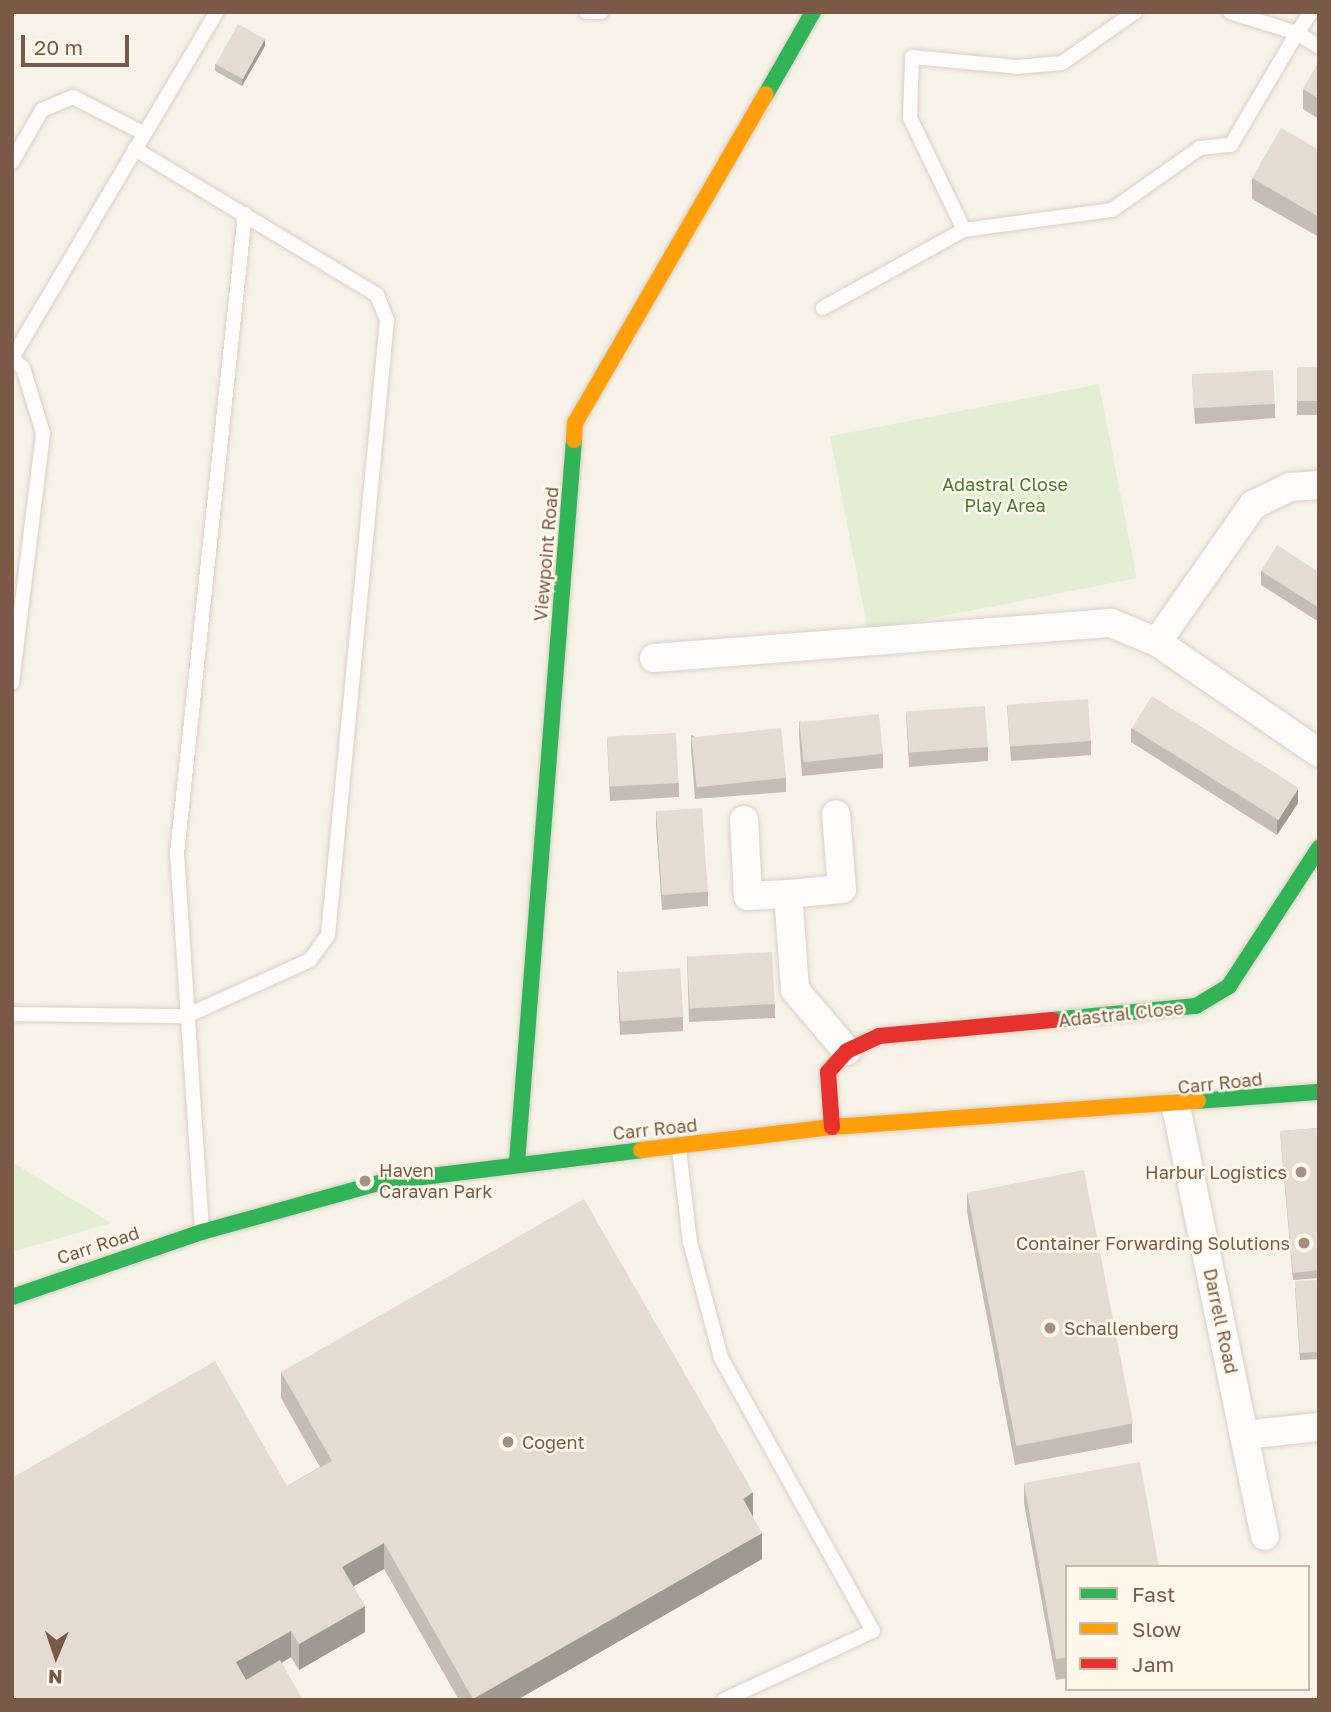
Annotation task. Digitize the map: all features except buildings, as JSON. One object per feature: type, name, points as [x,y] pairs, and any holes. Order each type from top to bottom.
[{"type":"street","name":"Viewpoint Road","points":[[517,1162],[575,423],[813,12]]},
{"type":"street","points":[[1157,642],[1253,505],[1290,487],[1319,485]]},
{"type":"street","points":[[654,658],[1111,622],[1157,642],[1319,753]]},
{"type":"street","points":[[744,820],[748,896],[788,894],[842,889],[836,814]]},
{"type":"street","name":"Adastral Close","points":[[847,1051],[879,1037],[1196,1006],[1229,986],[1319,848]]},
{"type":"street","points":[[788,894],[796,990],[847,1051],[828,1072],[832,1126]]},
{"type":"street","name":"Carr Road","points":[[12,1297],[202,1232],[382,1182],[517,1162],[679,1147],[832,1126],[1176,1107],[1319,1092]]},
{"type":"street","name":"Darrell Road","points":[[1176,1107],[1265,1536]]},
{"type":"street","points":[[1244,1436],[1319,1427]]},
{"type":"lane","points":[[12,683],[43,433],[23,368],[12,358],[217,12]]},
{"type":"lane","points":[[586,12],[601,12]]},
{"type":"lane","points":[[964,230],[910,118],[912,57],[1017,67],[1062,63],[1135,12]]},
{"type":"lane","points":[[1230,12],[1297,33],[1319,47]]},
{"type":"lane","points":[[823,308],[964,230],[1112,210],[1200,148],[1231,145],[1311,12]]},
{"type":"lane","points":[[12,162],[42,110],[73,97],[143,133]]},
{"type":"lane","points":[[12,1014],[186,1016],[310,960],[328,935],[387,320],[377,295],[135,149]]},
{"type":"lane","points":[[202,1232],[177,853],[246,214]]},
{"type":"lane","points":[[679,1147],[690,1242],[721,1358],[873,1631],[724,1700]]},
{"type":"green space","name":"Adastral Close Play Area","points":[[1099,384],[1137,578],[868,631],[830,436]]},
{"type":"green space","points":[[12,1162],[111,1223],[12,1252]]},
{"type":"traffic: fast","points":[[766,94],[813,12]]},
{"type":"traffic: fast","points":[[517,1162],[574,440]]},
{"type":"traffic: fast","points":[[1052,1020],[1196,1006],[1229,986],[1319,848]]},
{"type":"traffic: fast","points":[[1198,1101],[1319,1092]]},
{"type":"traffic: fast","points":[[12,1297],[202,1232],[382,1182],[641,1150]]},
{"type":"traffic: slow","points":[[574,440],[575,423],[766,94]]},
{"type":"traffic: slow","points":[[641,1150],[832,1127],[1198,1101]]},
{"type":"traffic: jam","points":[[832,1127],[828,1072],[847,1051],[879,1036],[1052,1020]]},
{"type":"place","name":"Harbur Logistics","points":[[1301,1172]]},
{"type":"place","name":"Haven Caravan Park","points":[[365,1181]]},
{"type":"place","name":"Container Forwarding Solutions","points":[[1304,1243]]},
{"type":"place","name":"Schallenberg","points":[[1050,1328]]},
{"type":"place","name":"Cogent","points":[[508,1442]]}]
